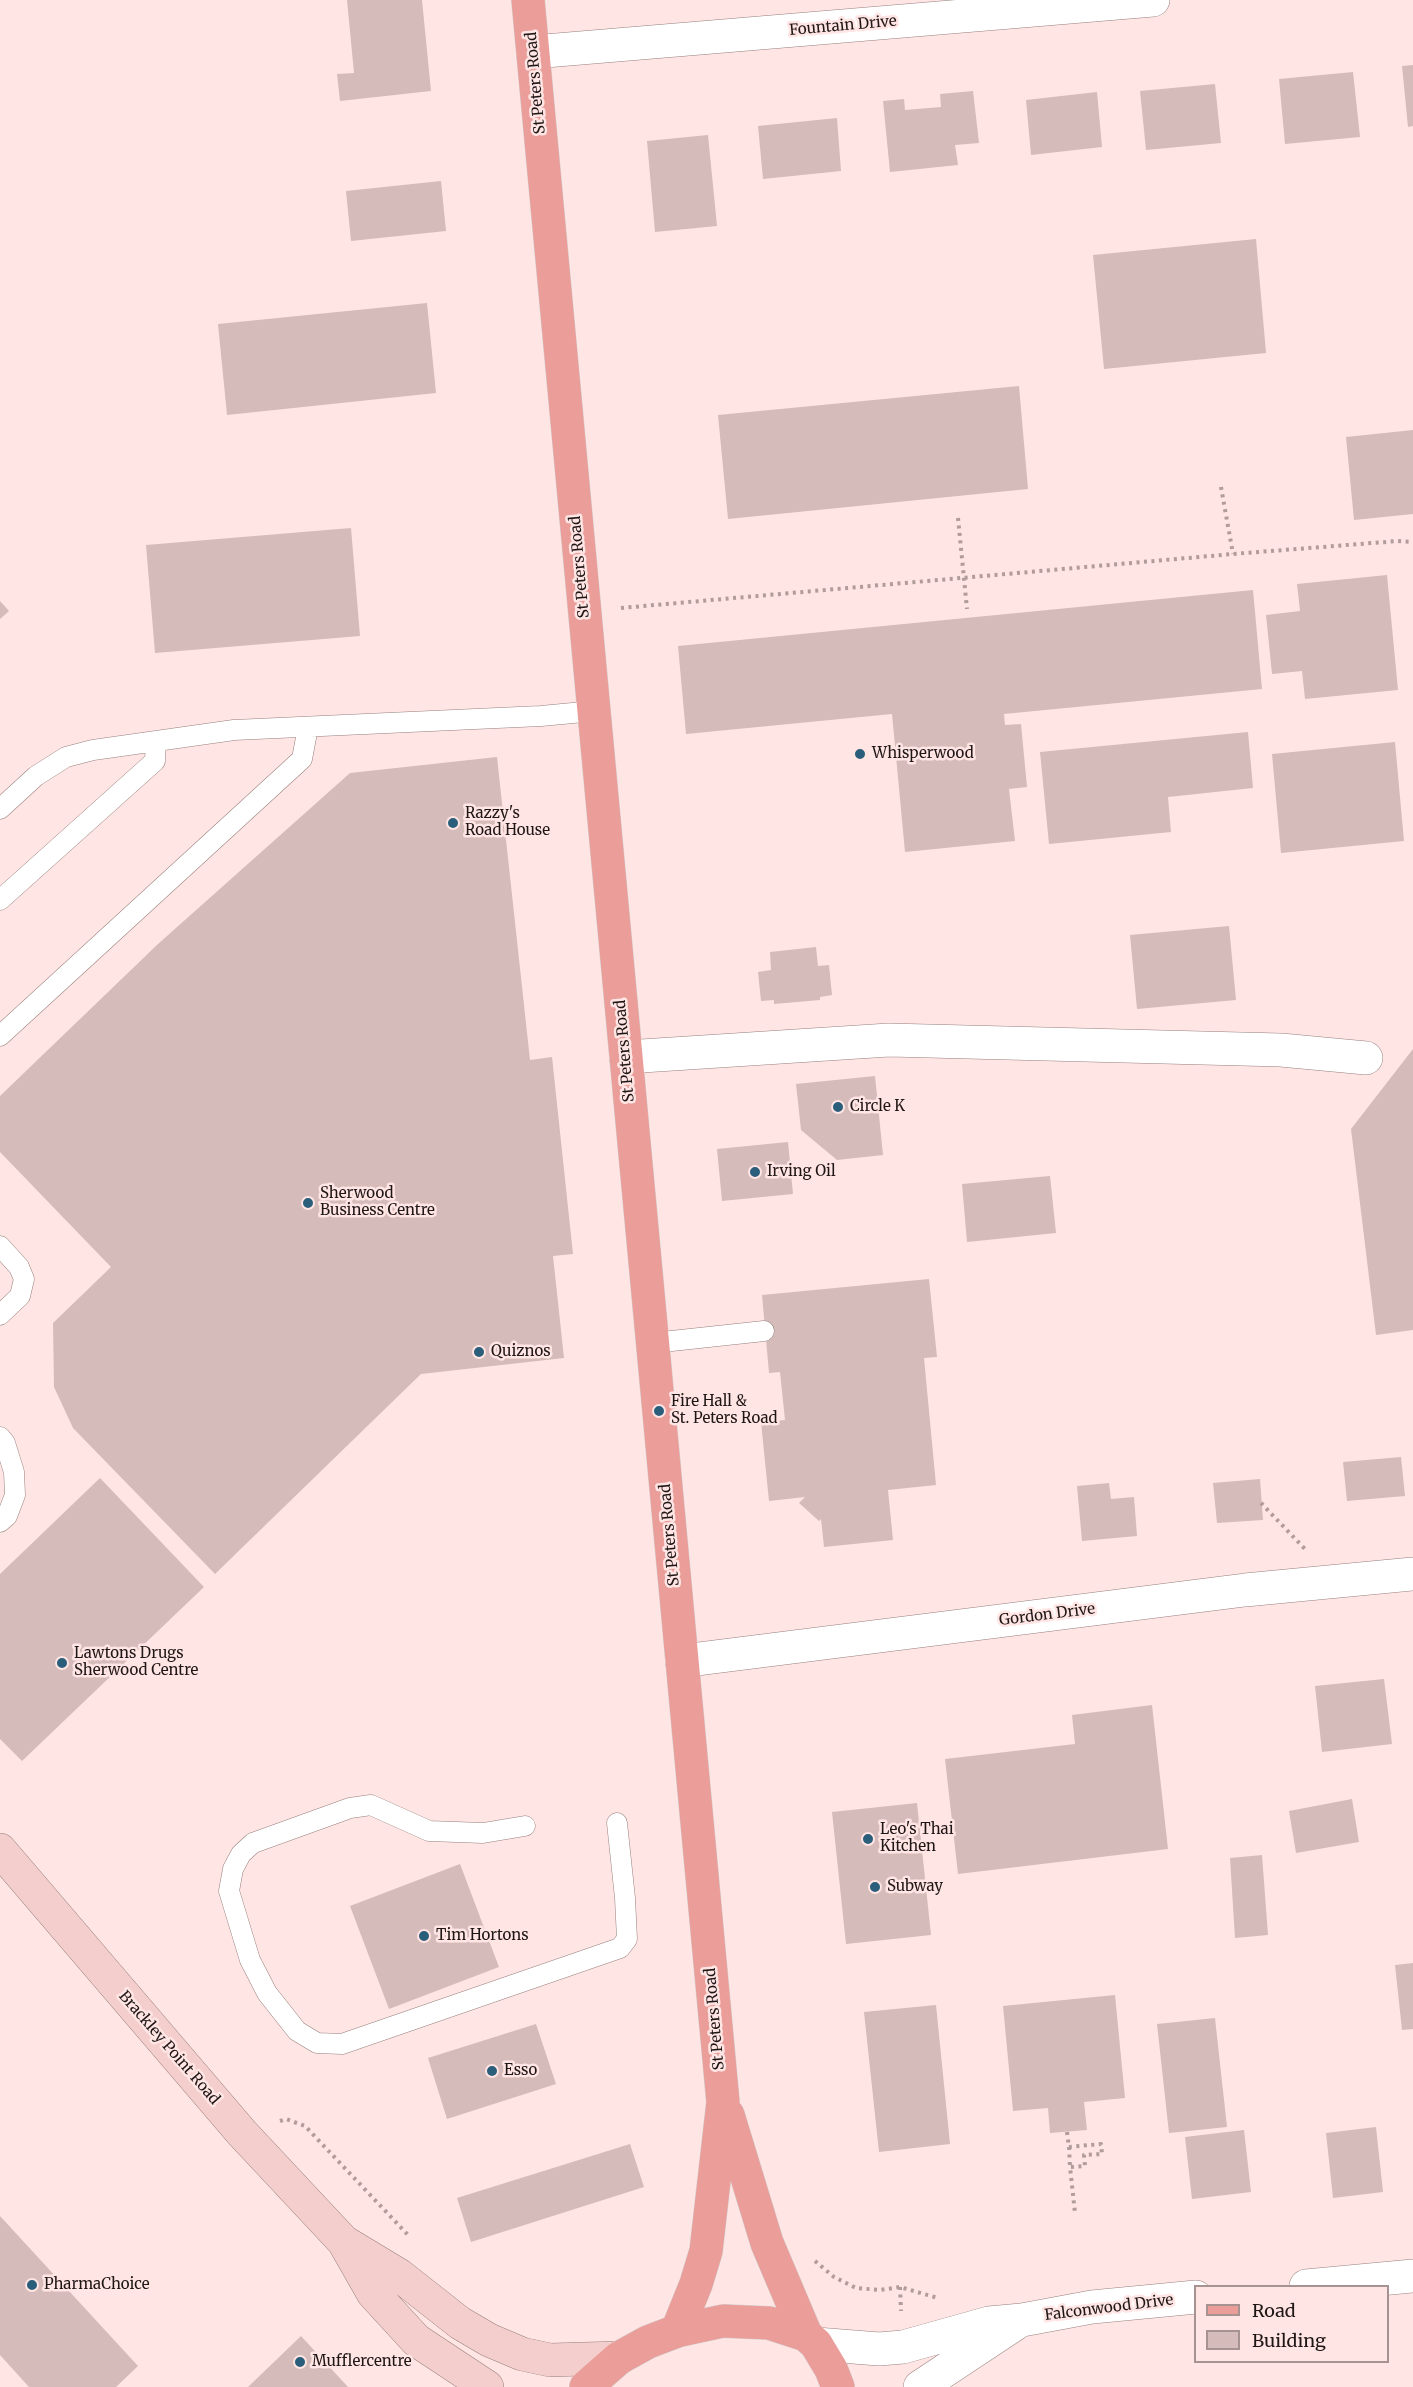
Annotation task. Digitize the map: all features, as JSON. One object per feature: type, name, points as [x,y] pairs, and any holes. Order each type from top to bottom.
[{"type":"main road","name":"St Peters Road","points":[[528,0],[723,2102],[706,2251],[696,2284],[677,2331]]},
{"type":"main road","name":"Brackley Point Road","points":[[0,1850],[242,2133],[344,2242],[373,2293],[416,2340],[487,2387]]},
{"type":"main road","name":"St Peters Road","points":[[723,2102],[767,2243],[811,2339],[831,2369],[838,2387]]},
{"type":"main road","name":"Brackley Point Road","points":[[344,2242],[399,2275],[460,2323],[489,2340],[522,2354],[550,2360],[619,2358]]},
{"type":"main road","points":[[586,2387],[619,2358],[648,2342],[677,2331],[723,2321],[769,2323],[811,2339]]},
{"type":"main road","points":[[416,2340],[441,2387]]},
{"type":"street","name":"Fountain Drive","points":[[533,52],[1153,0]]},
{"type":"street","points":[[626,1057],[889,1041],[1281,1050],[1366,1058]]},
{"type":"street","name":"Gordon Drive","points":[[682,1661],[1313,1583],[1413,1574]]},
{"type":"street","points":[[1317,2285],[1413,2276]]},
{"type":"street","name":"Falconwood Drive","points":[[811,2339],[879,2349],[903,2347],[964,2328],[989,2323],[1022,2320],[1092,2307],[1194,2297]]},
{"type":"street","name":"Falconwood Drive","points":[[920,2387],[1022,2320]]},
{"type":"lane","points":[[0,809],[36,776],[66,757],[93,750],[234,730],[594,711]]},
{"type":"lane","points":[[0,1036],[302,759],[308,727]]},
{"type":"lane","points":[[0,900],[155,760],[156,741]]},
{"type":"lane","points":[[0,1246],[19,1267],[24,1278],[20,1296],[0,1315]]},
{"type":"lane","points":[[653,1343],[764,1331]]},
{"type":"lane","points":[[0,1437],[5,1443],[14,1472],[15,1495],[7,1516],[0,1522]]},
{"type":"lane","points":[[525,1826],[483,1833],[429,1831],[371,1805],[350,1808],[253,1843],[241,1854],[233,1869],[229,1891],[250,1960],[267,1993],[297,2031],[317,2043],[342,2044],[620,1948],[627,1939],[617,1823]]},
{"type":"path","points":[[1221,487],[1233,554]]},
{"type":"path","points":[[958,518],[967,609]]},
{"type":"path","points":[[585,612],[1233,554],[1398,541],[1413,542]]},
{"type":"path","points":[[1261,1503],[1310,1555],[1313,1583]]},
{"type":"path","points":[[242,2133],[286,2119],[305,2126],[416,2244]]},
{"type":"path","points":[[1067,2132],[1075,2213]]},
{"type":"path","points":[[1069,2147],[1101,2144],[1102,2154],[1084,2155],[1085,2166],[1070,2167]]},
{"type":"path","points":[[812,2258],[834,2277],[856,2289],[880,2290],[900,2287]]},
{"type":"building","points":[[347,0],[422,0],[431,91],[340,101],[337,74],[354,73]]},
{"type":"building","points":[[1413,65],[1413,126],[1408,127],[1402,66]]},
{"type":"building","points":[[1353,72],[1360,137],[1285,144],[1279,79]]},
{"type":"building","points":[[1215,84],[1221,143],[1146,150],[1140,91]]},
{"type":"building","points":[[973,91],[979,143],[955,145],[958,165],[890,172],[883,101],[904,99],[905,110],[941,107],[940,94]]},
{"type":"building","points":[[1097,92],[1102,147],[1031,155],[1026,100]]},
{"type":"building","points":[[837,118],[841,171],[763,179],[758,126]]},
{"type":"building","points":[[708,135],[717,226],[655,232],[647,141]]},
{"type":"building","points":[[441,181],[446,231],[351,241],[346,191]]},
{"type":"building","points":[[1256,239],[1266,353],[1104,369],[1093,255]]},
{"type":"building","points":[[427,303],[436,393],[227,415],[218,324]]},
{"type":"building","points":[[1019,386],[1028,489],[728,519],[718,415]]},
{"type":"building","points":[[1413,430],[1413,514],[1354,520],[1346,437]]},
{"type":"building","points":[[351,528],[360,636],[155,653],[146,545]]},
{"type":"building","points":[[1387,575],[1398,690],[1305,699],[1302,671],[1272,674],[1266,615],[1300,611],[1297,584]]},
{"type":"building","points":[[1253,590],[1262,689],[1004,714],[1005,725],[1021,724],[1027,787],[1009,789],[1015,841],[905,852],[892,714],[686,734],[678,646]]},
{"type":"building","points":[[0,601],[9,611],[0,619]]},
{"type":"building","points":[[1248,732],[1253,788],[1168,797],[1171,832],[1049,844],[1040,752]]},
{"type":"building","points":[[1395,742],[1404,841],[1281,853],[1272,754]]},
{"type":"building","name":"Sherwood Business Centre","points":[[497,757],[530,1060],[552,1057],[573,1254],[553,1256],[564,1358],[421,1374],[215,1574],[73,1428],[54,1387],[53,1323],[111,1267],[0,1152],[0,1096],[158,944],[350,773]]},
{"type":"building","points":[[1229,926],[1236,1000],[1137,1009],[1130,935]]},
{"type":"building","points":[[816,947],[818,966],[829,965],[832,995],[820,997],[820,1000],[774,1004],[774,1000],[761,1001],[758,972],[771,970],[770,952]]},
{"type":"building","points":[[1413,1049],[1413,1330],[1376,1335],[1351,1129]]},
{"type":"building","name":"Circle K","points":[[875,1076],[883,1155],[837,1160],[801,1130],[796,1084]]},
{"type":"building","name":"Irving Oil","points":[[788,1142],[793,1194],[722,1201],[717,1149]]},
{"type":"building","points":[[1050,1176],[1056,1233],[967,1242],[962,1184]]},
{"type":"building","points":[[929,1279],[937,1357],[924,1358],[936,1485],[888,1490],[893,1540],[824,1547],[821,1519],[819,1521],[799,1503],[805,1497],[769,1501],[761,1422],[785,1420],[780,1372],[769,1373],[762,1295]]},
{"type":"building","points":[[1401,1457],[1405,1496],[1347,1501],[1343,1462]]},
{"type":"building","name":"Lawtons Drugs Sherwood Centre","points":[[100,1478],[204,1587],[22,1761],[0,1739],[0,1574]]},
{"type":"building","points":[[1260,1479],[1263,1520],[1217,1523],[1213,1483]]},
{"type":"building","points":[[1109,1483],[1111,1499],[1134,1497],[1137,1536],[1082,1541],[1077,1486]]},
{"type":"building","points":[[1384,1679],[1392,1744],[1322,1752],[1315,1686]]},
{"type":"building","points":[[1152,1705],[1168,1849],[958,1874],[945,1759],[1075,1744],[1072,1715]]},
{"type":"building","points":[[1352,1799],[1359,1842],[1296,1853],[1289,1811]]},
{"type":"building","points":[[917,1803],[931,1935],[846,1944],[832,1812]]},
{"type":"building","points":[[1262,1855],[1268,1935],[1235,1938],[1230,1858]]},
{"type":"building","name":"Tim Hortons","points":[[460,1864],[499,1967],[389,2009],[350,1906]]},
{"type":"building","points":[[1413,1963],[1413,2029],[1402,2030],[1395,1965]]},
{"type":"building","points":[[1115,1995],[1125,2098],[1084,2102],[1087,2130],[1050,2133],[1048,2108],[1013,2111],[1003,2006]]},
{"type":"building","points":[[936,2005],[950,2144],[879,2152],[864,2012]]},
{"type":"building","points":[[1215,2018],[1227,2127],[1169,2133],[1157,2024]]},
{"type":"building","name":"Esso","points":[[536,2024],[556,2084],[447,2119],[428,2058]]},
{"type":"building","points":[[1376,2127],[1383,2192],[1333,2198],[1326,2133]]},
{"type":"building","points":[[1244,2130],[1251,2192],[1192,2199],[1185,2137]]},
{"type":"building","points":[[630,2144],[644,2187],[471,2242],[457,2198]]},
{"type":"building","name":"PharmaChoice","points":[[0,2216],[138,2366],[116,2387],[29,2387],[0,2355]]},
{"type":"building","name":"Mufflercentre","points":[[301,2336],[348,2387],[248,2387]]},
{"type":"place","name":"Whisperwood","points":[[860,754]]},
{"type":"place","name":"Razzy's Road House","points":[[453,823]]},
{"type":"place","name":"Circle K","points":[[838,1107]]},
{"type":"place","name":"Irving Oil","points":[[755,1172]]},
{"type":"place","name":"Sherwood Business Centre","points":[[308,1203]]},
{"type":"place","name":"Quiznos","points":[[479,1352]]},
{"type":"place","name":"Fire Hall & St. Peters Road","points":[[659,1411]]},
{"type":"place","name":"Lawtons Drugs Sherwood Centre","points":[[62,1663]]},
{"type":"place","name":"Leo's Thai Kitchen","points":[[868,1839]]},
{"type":"place","name":"Subway","points":[[875,1887]]},
{"type":"place","name":"Tim Hortons","points":[[424,1936]]},
{"type":"place","name":"Esso","points":[[492,2071]]},
{"type":"place","name":"PharmaChoice","points":[[32,2285]]},
{"type":"place","name":"Mufflercentre","points":[[300,2362]]}]
